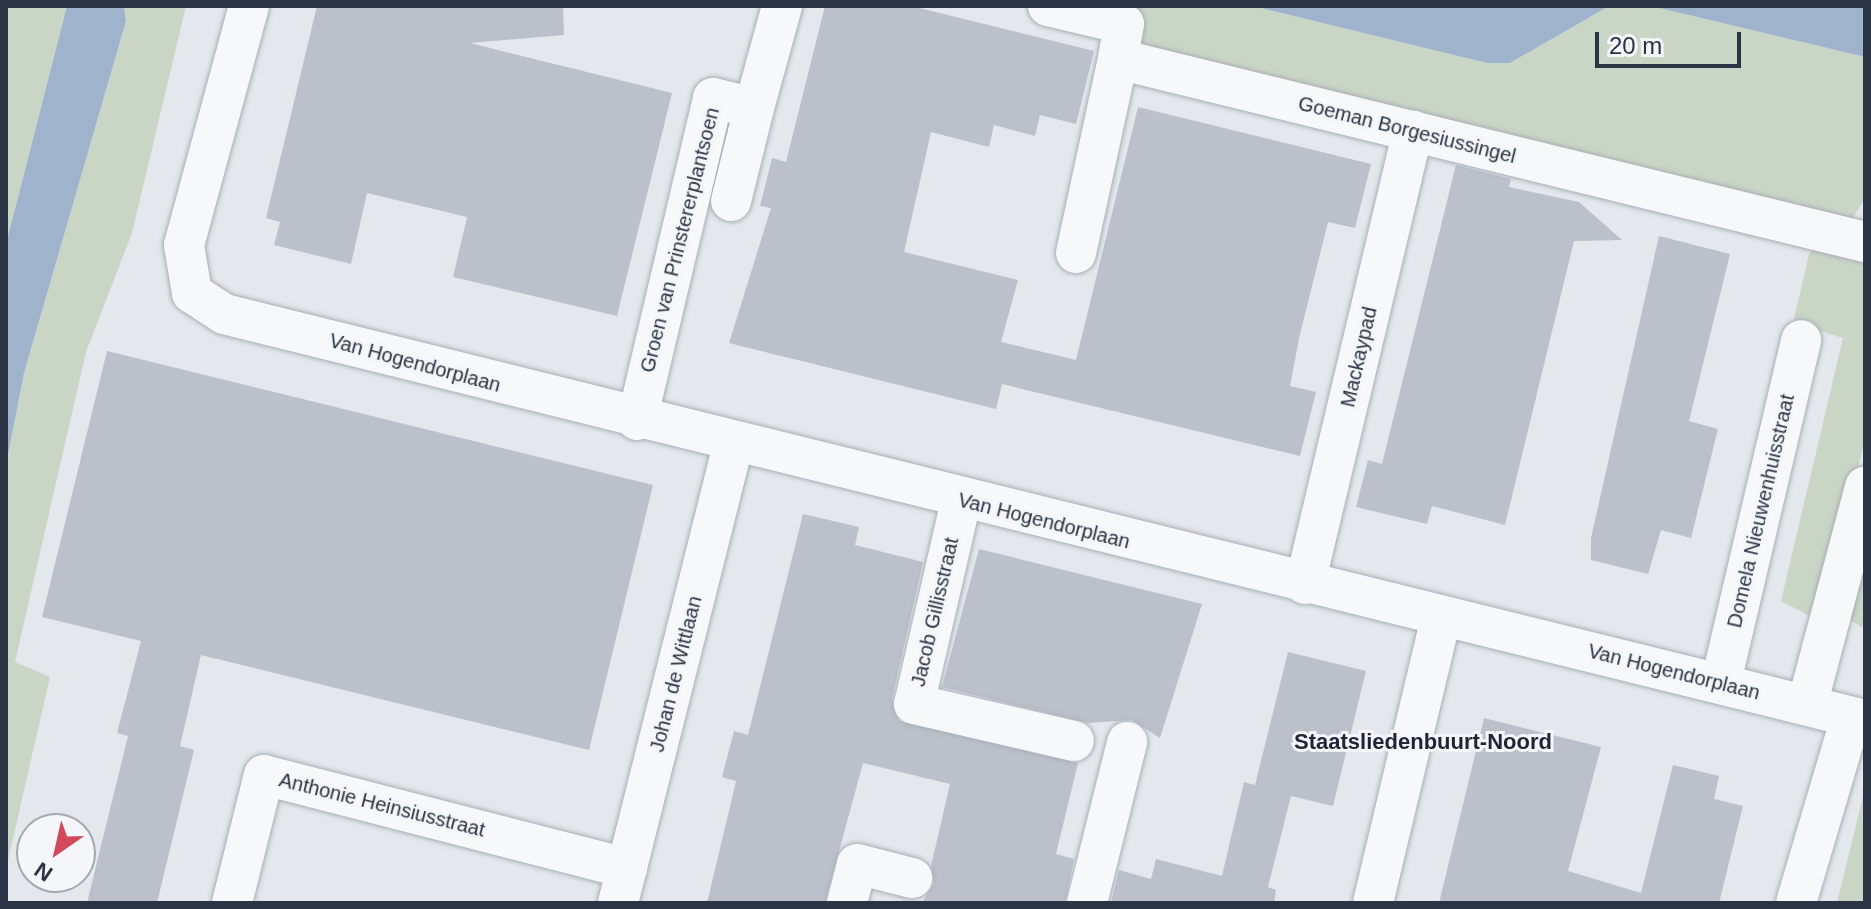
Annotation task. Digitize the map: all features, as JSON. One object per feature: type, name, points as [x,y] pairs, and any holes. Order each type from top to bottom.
[{"type":"street","name":"Van Hogendorplaan","points":[[249,6],[184,245],[192,293],[224,314],[733,445],[1441,618],[1721,682],[1858,718]]},
{"type":"street","name":"Groen van Prinstererplantsoen","points":[[731,201],[782,6]]},
{"type":"street","name":"Goeman Borgesiussingel","points":[[1048,6],[1413,131],[1865,242]]},
{"type":"street","points":[[1076,253],[1124,30]]},
{"type":"street","name":"Groen van Prinstererplantsoen","points":[[637,420],[713,98],[754,108]]},
{"type":"street","name":"Mackaypad","points":[[1305,584],[1413,131]]},
{"type":"street","name":"Domela Nieuwenhuisstraat","points":[[1721,682],[1801,340]]},
{"type":"street","name":"Johan de Wittlaan","points":[[623,886],[733,445]]},
{"type":"street","points":[[1807,705],[1865,487]]},
{"type":"street","name":"Jacob Gillisstraat","points":[[961,501],[914,704],[1074,741]]},
{"type":"street","points":[[1373,903],[1441,618]]},
{"type":"street","points":[[1796,903],[1858,718]]},
{"type":"street","points":[[1087,903],[1127,742]]},
{"type":"street","name":"Anthonie Heinsiusstraat","points":[[232,903],[264,775],[623,886]]},
{"type":"street","points":[[847,903],[857,864],[912,878]]},
{"type":"green space","points":[[6,6],[67,6],[6,244]]},
{"type":"green space","points":[[124,6],[186,6],[132,233],[86,352],[15,662],[50,677],[19,813],[16,813],[6,869],[6,465],[24,373],[126,21]]},
{"type":"green space","points":[[1108,6],[1253,6],[1487,63],[1510,63],[1609,6],[1651,6],[1865,57],[1865,198],[1847,228],[1141,60]]},
{"type":"green space","points":[[1819,244],[1865,255],[1865,439],[1823,611],[1814,618],[1781,601],[1843,338],[1793,323],[1809,254]]},
{"type":"green space","points":[[1865,534],[1865,629],[1844,616]]},
{"type":"green space","points":[[1865,788],[1865,903],[1837,903]]},
{"type":"water","points":[[67,6],[124,6],[126,21],[24,373],[6,465],[6,244]]},
{"type":"water","points":[[1253,6],[1609,6],[1510,63],[1487,63]]},
{"type":"water","points":[[1651,6],[1865,6],[1865,57]]},
{"type":"building","points":[[317,6],[563,6],[564,35],[470,43],[672,93],[617,316],[453,277],[467,217],[367,193],[351,264],[274,245],[280,222],[266,218]]},
{"type":"building","points":[[825,6],[911,6],[1094,51],[1076,124],[1040,115],[1035,136],[994,125],[989,147],[931,132],[904,252],[1018,280],[1001,342],[1076,360],[1138,107],[1371,164],[1355,228],[1328,222],[1300,334],[1290,386],[1316,392],[1300,456],[1002,384],[996,409],[729,343],[771,208],[760,206],[772,158],[786,162]]},
{"type":"building","points":[[1456,165],[1511,179],[1509,187],[1579,202],[1622,240],[1574,241],[1505,525],[1432,506],[1427,524],[1356,507],[1368,460],[1382,464]]},
{"type":"building","points":[[1659,236],[1730,254],[1689,421],[1718,429],[1691,538],[1661,530],[1648,574],[1591,560],[1591,538]]},
{"type":"building","points":[[107,351],[653,485],[589,750],[201,655],[180,746],[194,750],[157,903],[87,903],[89,893],[96,893],[96,866],[128,736],[117,733],[141,641],[42,617]]},
{"type":"building","points":[[803,514],[859,527],[855,545],[923,562],[892,699],[899,721],[1078,763],[1056,854],[1074,859],[1065,903],[922,903],[934,883],[931,866],[950,784],[863,763],[825,903],[707,903],[736,781],[722,777],[734,731],[748,735]]},
{"type":"building","points":[[979,549],[1202,604],[1160,738],[1132,720],[1088,723],[942,687]]},
{"type":"building","points":[[1288,652],[1366,671],[1333,806],[1291,796],[1268,887],[1276,890],[1274,903],[1111,903],[1119,870],[1151,879],[1156,859],[1222,876],[1244,782],[1255,785]]},
{"type":"building","points":[[1484,718],[1601,747],[1568,871],[1641,893],[1673,765],[1719,776],[1714,799],[1743,806],[1719,903],[1439,903]]},
{"type":"district","name":"Staatsliedenbuurt-Noord","points":[[1423,742]]}]
